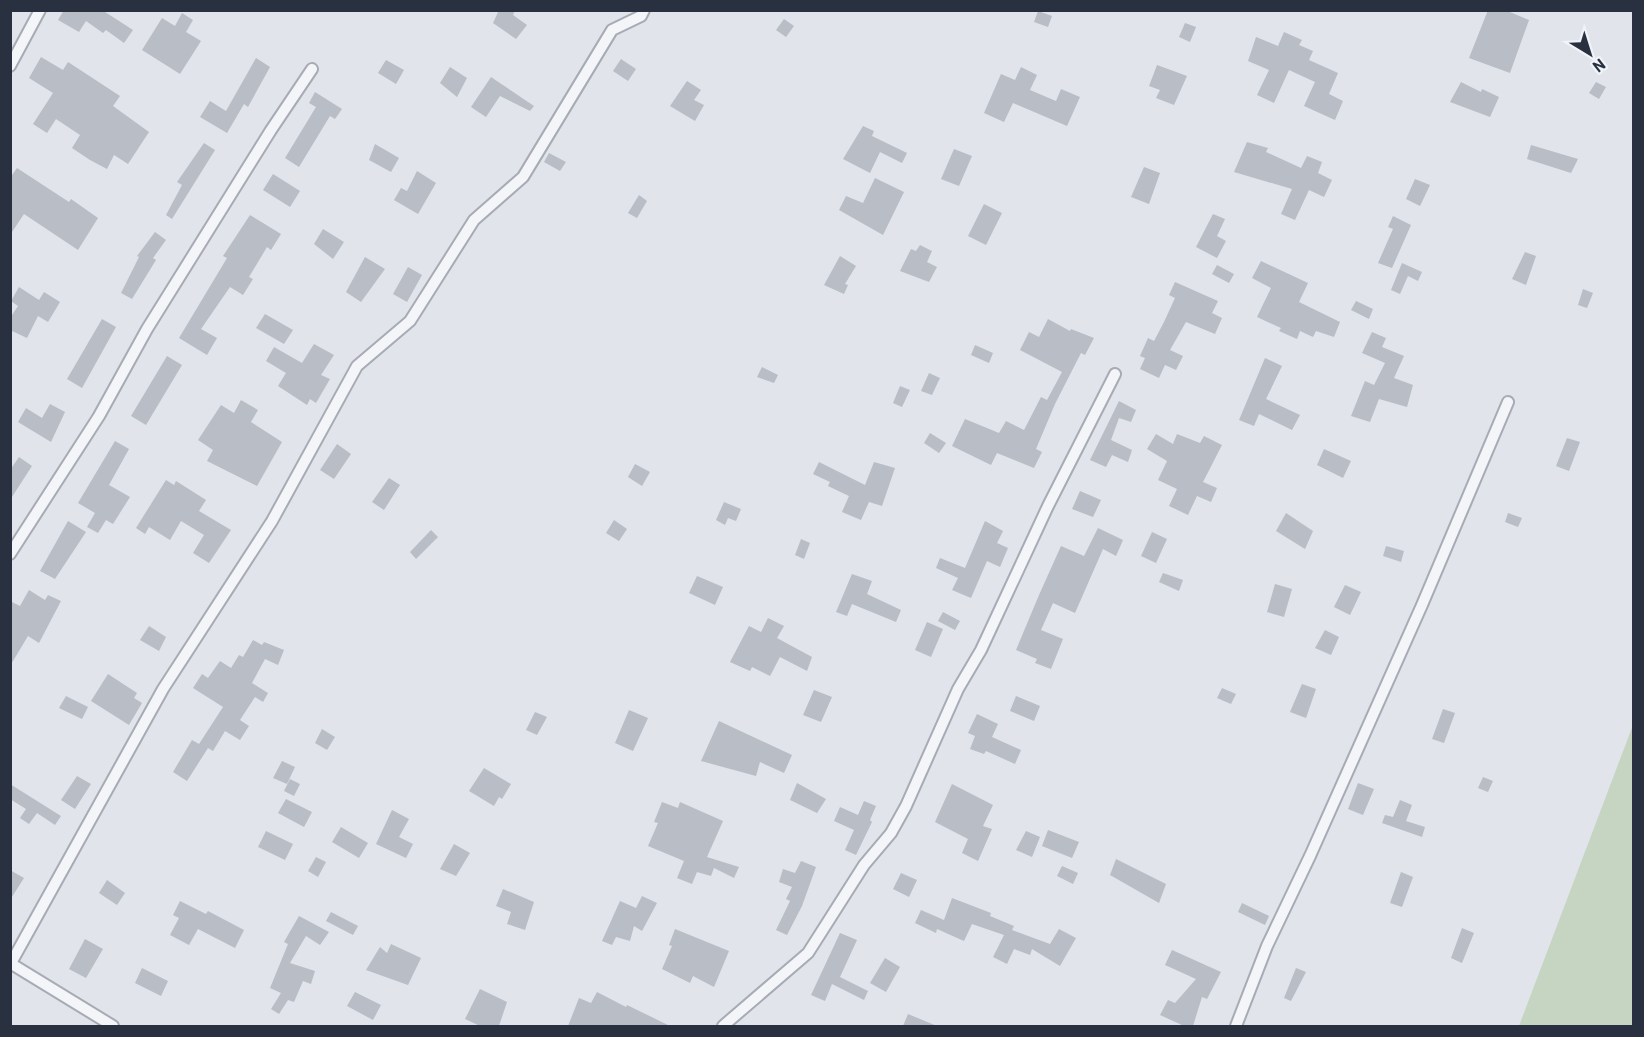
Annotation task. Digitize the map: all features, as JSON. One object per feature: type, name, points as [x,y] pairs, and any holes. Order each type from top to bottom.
[{"type":"street","points":[[10,66],[40,10]]},
{"type":"street","points":[[113,1026],[11,963],[163,689],[272,521],[357,366],[410,321],[474,220],[523,177],[612,30],[641,16],[644,10]]},
{"type":"street","points":[[10,554],[99,416],[147,329],[271,130],[312,69]]},
{"type":"street","points":[[723,1026],[808,952],[864,865],[891,833],[925,766],[958,689],[981,650],[1048,506],[1115,374]]},
{"type":"street","points":[[1236,1026],[1267,946],[1310,856],[1422,605],[1508,402]]},
{"type":"green space","points":[[1633,725],[1633,1026],[1519,1026]]},
{"type":"building","points":[[64,10],[102,10],[133,30],[124,43],[106,30],[103,33],[86,21],[79,32],[58,20]]},
{"type":"building","points":[[499,10],[515,10],[513,15],[527,25],[516,39],[493,23]]},
{"type":"building","points":[[1488,10],[1505,10],[1529,20],[1510,73],[1469,58]]},
{"type":"building","points":[[1038,11],[1052,16],[1048,27],[1034,22]]},
{"type":"building","points":[[182,13],[193,20],[186,32],[201,41],[180,74],[142,50],[162,18],[175,26]]},
{"type":"building","points":[[784,19],[794,26],[786,37],[776,30]]},
{"type":"building","points":[[1185,23],[1196,27],[1190,42],[1179,37]]},
{"type":"building","points":[[1284,32],[1302,40],[1299,45],[1313,51],[1309,60],[1338,73],[1329,94],[1343,101],[1335,120],[1304,106],[1315,82],[1289,70],[1274,103],[1257,95],[1269,70],[1248,61],[1256,37],[1278,46]]},
{"type":"building","points":[[41,57],[63,70],[68,62],[120,96],[113,106],[149,132],[128,164],[114,155],[107,169],[90,160],[72,148],[80,135],[56,119],[47,133],[33,124],[53,93],[29,78]]},
{"type":"building","points":[[256,58],[270,67],[248,107],[244,104],[227,133],[200,117],[210,101],[226,111]]},
{"type":"building","points":[[621,59],[636,69],[628,81],[613,71]]},
{"type":"building","points":[[386,60],[404,70],[396,84],[378,73]]},
{"type":"building","points":[[1157,65],[1187,76],[1174,105],[1156,98],[1160,90],[1149,86]]},
{"type":"building","points":[[450,67],[467,78],[457,97],[440,83]]},
{"type":"building","points":[[1021,67],[1037,75],[1030,90],[1056,101],[1061,89],[1080,97],[1067,126],[1013,103],[1004,122],[984,113],[1001,74],[1015,80]]},
{"type":"building","points":[[491,77],[534,106],[530,111],[500,96],[486,117],[471,107]]},
{"type":"building","points":[[687,81],[701,90],[694,100],[704,105],[695,121],[670,106]]},
{"type":"building","points":[[1461,82],[1481,92],[1482,89],[1499,97],[1490,117],[1450,102]]},
{"type":"building","points":[[1596,82],[1606,87],[1599,99],[1589,93]]},
{"type":"building","points":[[315,92],[342,109],[335,119],[330,116],[299,167],[285,158],[316,107],[309,103]]},
{"type":"building","points":[[863,126],[874,131],[872,136],[907,153],[902,163],[880,152],[870,173],[843,159]]},
{"type":"building","points":[[1247,142],[1268,148],[1266,152],[1301,168],[1307,156],[1322,162],[1318,173],[1332,180],[1324,197],[1309,190],[1295,220],[1281,214],[1292,189],[1234,172]]},
{"type":"building","points":[[204,143],[215,150],[172,219],[166,215],[182,185],[177,182]]},
{"type":"building","points":[[375,144],[399,158],[391,172],[369,160]]},
{"type":"building","points":[[1531,145],[1578,159],[1571,173],[1527,159]]},
{"type":"building","points":[[954,149],[972,156],[959,186],[941,179]]},
{"type":"building","points":[[549,153],[566,162],[560,171],[544,162]]},
{"type":"building","points":[[1144,167],[1160,173],[1149,204],[1131,197]]},
{"type":"building","points":[[17,168],[69,202],[71,199],[98,218],[78,250],[24,214],[10,235],[10,178]]},
{"type":"building","points":[[417,171],[436,183],[418,214],[394,200],[401,188],[407,191]]},
{"type":"building","points":[[273,174],[300,191],[290,207],[263,190]]},
{"type":"building","points":[[875,178],[904,192],[883,235],[839,210],[846,196],[863,203]]},
{"type":"building","points":[[1415,179],[1430,185],[1420,206],[1406,199]]},
{"type":"building","points":[[639,195],[647,201],[637,218],[628,213]]},
{"type":"building","points":[[984,204],[1002,213],[986,245],[968,236]]},
{"type":"building","points":[[1213,214],[1225,219],[1217,236],[1226,241],[1217,258],[1196,247]]},
{"type":"building","points":[[250,215],[281,234],[271,250],[267,247],[249,277],[253,279],[243,295],[230,287],[201,329],[217,338],[207,355],[179,338],[227,258],[223,256]]},
{"type":"building","points":[[1393,216],[1411,225],[1392,268],[1378,263],[1393,229],[1388,227]]},
{"type":"building","points":[[323,229],[344,242],[333,259],[314,244]]},
{"type":"building","points":[[155,232],[166,240],[153,258],[156,260],[132,299],[121,293],[139,257],[137,256]]},
{"type":"building","points":[[920,245],[932,251],[927,262],[937,267],[929,282],[900,271],[911,249],[916,251]]},
{"type":"building","points":[[1525,252],[1536,256],[1526,285],[1512,279]]},
{"type":"building","points":[[840,256],[856,266],[845,284],[848,285],[844,294],[824,285]]},
{"type":"building","points":[[365,257],[385,269],[361,302],[346,292]]},
{"type":"building","points":[[1261,261],[1308,283],[1299,302],[1340,322],[1334,337],[1316,331],[1313,337],[1300,331],[1297,339],[1279,331],[1281,328],[1257,317],[1271,288],[1252,278]]},
{"type":"building","points":[[1402,263],[1422,272],[1418,281],[1408,276],[1400,294],[1391,290]]},
{"type":"building","points":[[1217,265],[1234,274],[1229,283],[1212,274]]},
{"type":"building","points":[[408,267],[422,275],[407,302],[393,294]]},
{"type":"building","points":[[1175,282],[1218,301],[1212,313],[1222,318],[1215,334],[1186,322],[1170,350],[1183,356],[1176,370],[1165,365],[1159,378],[1140,369],[1145,358],[1140,356],[1148,338],[1154,341],[1164,322],[1175,298],[1169,295]]},
{"type":"building","points":[[19,287],[39,300],[44,292],[60,302],[48,322],[38,316],[27,338],[10,330],[10,318],[18,306],[11,301]]},
{"type":"building","points":[[1583,289],[1593,293],[1587,308],[1578,305]]},
{"type":"building","points":[[1356,301],[1373,309],[1369,319],[1351,310]]},
{"type":"building","points":[[265,314],[293,330],[284,344],[256,328]]},
{"type":"building","points":[[102,319],[116,327],[82,388],[67,379]]},
{"type":"building","points":[[1048,319],[1070,331],[1071,329],[1094,338],[1085,355],[1081,353],[1055,404],[1036,449],[1042,452],[1034,468],[997,453],[991,465],[952,446],[965,419],[999,433],[1006,421],[1024,430],[1041,397],[1047,400],[1062,372],[1020,350],[1029,332],[1039,337]]},
{"type":"building","points":[[1372,332],[1386,338],[1382,347],[1404,356],[1394,378],[1413,385],[1407,407],[1379,399],[1370,422],[1351,416],[1365,381],[1374,385],[1385,363],[1362,353]]},
{"type":"building","points":[[314,344],[334,355],[321,375],[330,379],[316,403],[310,399],[307,405],[278,386],[286,373],[266,361],[274,347],[302,363]]},
{"type":"building","points":[[975,345],[993,353],[989,363],[971,355]]},
{"type":"building","points":[[167,356],[182,365],[146,425],[131,416]]},
{"type":"building","points":[[1265,358],[1282,366],[1266,399],[1300,415],[1292,430],[1259,414],[1254,426],[1239,420]]},
{"type":"building","points":[[762,367],[778,375],[774,383],[757,377]]},
{"type":"building","points":[[929,373],[940,378],[932,395],[921,391]]},
{"type":"building","points":[[900,386],[910,390],[902,407],[893,403]]},
{"type":"building","points":[[241,400],[258,410],[251,422],[282,442],[257,486],[207,461],[213,450],[198,440],[221,405],[234,413]]},
{"type":"building","points":[[1119,401],[1136,410],[1131,422],[1119,418],[1111,440],[1132,450],[1128,462],[1112,455],[1106,467],[1090,460]]},
{"type":"building","points":[[50,404],[65,412],[51,442],[18,422],[26,408],[42,418]]},
{"type":"building","points":[[930,433],[946,443],[939,453],[924,443]]},
{"type":"building","points":[[1156,434],[1173,444],[1177,434],[1200,443],[1204,436],[1222,445],[1203,482],[1217,488],[1211,502],[1197,496],[1188,515],[1169,506],[1177,489],[1158,480],[1167,461],[1147,449]]},
{"type":"building","points":[[1567,438],[1580,442],[1569,471],[1556,466]]},
{"type":"building","points":[[115,441],[129,449],[109,485],[130,497],[113,524],[106,520],[98,533],[87,527],[95,513],[78,503]]},
{"type":"building","points":[[337,444],[351,454],[334,479],[320,470]]},
{"type":"building","points":[[1324,449],[1351,461],[1343,478],[1317,465]]},
{"type":"building","points":[[19,457],[32,466],[10,500],[10,470]]},
{"type":"building","points":[[819,462],[865,485],[874,462],[895,468],[882,506],[869,502],[861,520],[842,512],[849,496],[828,486],[830,482],[813,474]]},
{"type":"building","points":[[635,464],[650,472],[642,486],[628,477]]},
{"type":"building","points":[[389,478],[400,485],[384,510],[372,502]]},
{"type":"building","points":[[166,480],[174,485],[176,481],[206,500],[199,511],[231,530],[209,563],[193,553],[204,535],[181,521],[170,540],[149,527],[145,534],[136,528]]},
{"type":"building","points":[[1080,491],[1101,500],[1093,517],[1072,509]]},
{"type":"building","points":[[724,502],[741,509],[736,521],[728,518],[725,525],[716,520]]},
{"type":"building","points":[[1286,513],[1313,531],[1305,549],[1276,531]]},
{"type":"building","points":[[1508,513],[1522,518],[1518,527],[1505,522]]},
{"type":"building","points":[[614,520],[627,529],[619,541],[606,533]]},
{"type":"building","points":[[68,521],[86,532],[55,579],[40,571]]},
{"type":"building","points":[[985,521],[1003,531],[997,543],[1008,548],[1000,567],[987,561],[971,598],[952,590],[958,578],[936,568],[940,558],[965,568]]},
{"type":"building","points":[[1098,528],[1123,540],[1116,556],[1103,549],[1075,613],[1053,603],[1041,630],[1063,639],[1051,669],[1035,663],[1037,659],[1016,650],[1061,546],[1084,556]]},
{"type":"building","points":[[431,530],[438,537],[416,559],[410,552]]},
{"type":"building","points":[[1152,532],[1167,539],[1156,563],[1141,556]]},
{"type":"building","points":[[801,539],[810,543],[804,559],[795,555]]},
{"type":"building","points":[[1386,546],[1404,551],[1401,562],[1383,556]]},
{"type":"building","points":[[1163,573],[1183,580],[1179,591],[1159,582]]},
{"type":"building","points":[[852,574],[872,581],[867,594],[901,610],[896,622],[852,604],[847,616],[836,612]]},
{"type":"building","points":[[697,576],[723,587],[715,605],[689,593]]},
{"type":"building","points":[[1275,584],[1292,589],[1284,617],[1267,612]]},
{"type":"building","points":[[1345,585],[1361,592],[1350,615],[1334,607]]},
{"type":"building","points":[[29,590],[45,600],[48,595],[61,601],[39,643],[28,636],[10,666],[10,601],[20,606]]},
{"type":"building","points":[[943,612],[960,621],[955,630],[938,621]]},
{"type":"building","points":[[768,618],[784,626],[777,638],[812,657],[807,671],[780,657],[770,676],[752,667],[750,671],[730,662],[749,626],[761,632]]},
{"type":"building","points":[[927,622],[943,629],[931,657],[915,650]]},
{"type":"building","points":[[149,626],[166,637],[159,651],[140,640]]},
{"type":"building","points":[[1325,630],[1339,637],[1331,655],[1315,648]]},
{"type":"building","points":[[253,640],[262,645],[264,642],[284,650],[278,665],[265,659],[252,683],[268,693],[263,702],[255,697],[240,720],[249,726],[240,740],[225,731],[213,751],[208,748],[187,781],[173,772],[192,740],[199,744],[223,707],[193,688],[202,674],[208,678],[220,661],[231,668],[239,655],[243,657]]},
{"type":"building","points":[[108,674],[137,693],[134,698],[142,703],[129,725],[91,701]]},
{"type":"building","points":[[1302,684],[1316,689],[1306,718],[1290,712]]},
{"type":"building","points":[[1222,688],[1236,694],[1231,704],[1217,698]]},
{"type":"building","points":[[814,690],[832,697],[821,722],[803,715]]},
{"type":"building","points":[[66,696],[88,707],[82,719],[59,708]]},
{"type":"building","points":[[1016,696],[1040,706],[1034,721],[1010,711]]},
{"type":"building","points":[[1443,709],[1455,713],[1444,743],[1432,739]]},
{"type":"building","points":[[629,710],[648,718],[633,751],[615,743]]},
{"type":"building","points":[[535,712],[547,717],[537,735],[526,730]]},
{"type":"building","points":[[977,714],[998,724],[992,737],[1021,750],[1015,764],[986,751],[984,754],[970,749],[975,736],[968,733]]},
{"type":"building","points":[[719,721],[792,755],[784,773],[760,762],[756,776],[701,761]]},
{"type":"building","points":[[322,729],[335,737],[327,750],[315,743]]},
{"type":"building","points":[[282,761],[295,767],[287,784],[273,778]]},
{"type":"building","points":[[484,768],[511,784],[502,799],[499,797],[494,806],[469,791]]},
{"type":"building","points":[[77,776],[91,784],[75,809],[61,800]]},
{"type":"building","points":[[1483,777],[1493,781],[1488,792],[1478,788]]},
{"type":"building","points":[[290,779],[300,784],[294,796],[284,791]]},
{"type":"building","points":[[797,783],[826,799],[817,813],[790,800]]},
{"type":"building","points":[[1358,783],[1374,789],[1363,815],[1348,809]]},
{"type":"building","points":[[10,784],[61,816],[55,825],[37,813],[29,824],[20,818],[26,809],[10,799]]},
{"type":"building","points":[[952,784],[993,805],[983,826],[992,829],[978,861],[962,853],[968,839],[935,822]]},
{"type":"building","points":[[286,799],[312,812],[304,827],[278,813]]},
{"type":"building","points":[[1400,800],[1412,805],[1406,821],[1425,827],[1422,837],[1382,823],[1385,815],[1393,817]]},
{"type":"building","points":[[864,801],[876,806],[870,820],[872,822],[856,855],[845,850],[854,830],[834,821],[840,807],[858,815]]},
{"type":"building","points":[[662,802],[678,808],[680,802],[723,821],[707,857],[739,867],[734,878],[714,868],[711,876],[697,872],[692,884],[677,878],[684,861],[648,846],[658,823],[654,822]]},
{"type":"building","points":[[392,810],[409,819],[399,837],[413,844],[406,858],[376,844]]},
{"type":"building","points":[[341,827],[368,843],[359,858],[332,842]]},
{"type":"building","points":[[1048,830],[1079,842],[1072,858],[1042,846]]},
{"type":"building","points":[[266,831],[293,844],[285,860],[258,847]]},
{"type":"building","points":[[1026,831],[1040,837],[1032,857],[1016,850]]},
{"type":"building","points":[[454,844],[470,853],[456,876],[440,869]]},
{"type":"building","points":[[316,857],[326,862],[318,877],[308,871]]},
{"type":"building","points":[[1116,859],[1166,884],[1159,903],[1110,875]]},
{"type":"building","points":[[801,861],[816,867],[802,906],[787,935],[776,930],[790,901],[786,899],[792,887],[779,882],[783,869],[795,873]]},
{"type":"building","points":[[1062,866],[1078,873],[1073,884],[1057,876]]},
{"type":"building","points":[[10,870],[24,878],[10,900]]},
{"type":"building","points":[[1401,872],[1413,877],[1402,907],[1390,903]]},
{"type":"building","points":[[901,873],[917,880],[909,897],[893,889]]},
{"type":"building","points":[[107,880],[125,893],[117,905],[99,893]]},
{"type":"building","points":[[503,889],[534,902],[525,930],[507,924],[511,912],[496,906]]},
{"type":"building","points":[[642,896],[657,903],[642,931],[634,926],[630,941],[616,937],[612,945],[602,941],[620,901],[636,908]]},
{"type":"building","points":[[952,898],[991,913],[990,916],[1014,926],[1012,930],[1050,944],[1059,929],[1076,938],[1060,966],[1032,949],[1030,955],[1014,949],[1007,964],[993,957],[1004,935],[972,924],[964,941],[937,929],[936,933],[915,923],[921,910],[944,920]]},
{"type":"building","points":[[180,901],[206,914],[208,911],[244,930],[235,948],[198,929],[189,945],[170,935],[179,918],[173,915]]},
{"type":"building","points":[[1242,903],[1269,916],[1265,925],[1238,912]]},
{"type":"building","points":[[331,912],[358,926],[353,935],[326,921]]},
{"type":"building","points":[[299,916],[329,932],[320,945],[306,936],[290,963],[315,971],[311,984],[303,981],[294,1002],[288,1000],[279,1014],[271,1009],[281,993],[270,988],[288,944],[284,942]]},
{"type":"building","points":[[1462,928],[1474,933],[1462,963],[1451,958]]},
{"type":"building","points":[[675,929],[729,951],[714,987],[693,976],[690,983],[662,969],[672,946],[669,945]]},
{"type":"building","points":[[840,933],[857,940],[840,977],[868,991],[864,1000],[832,984],[825,1001],[811,995]]},
{"type":"building","points":[[85,939],[103,949],[86,978],[69,969]]},
{"type":"building","points":[[391,944],[421,958],[408,985],[366,970],[380,947],[387,953]]},
{"type":"building","points":[[1172,950],[1221,972],[1207,999],[1202,997],[1193,1026],[1184,1026],[1160,1015],[1168,1000],[1175,1003],[1196,979],[1165,965]]},
{"type":"building","points":[[885,958],[900,967],[886,992],[870,983]]},
{"type":"building","points":[[142,968],[168,981],[161,996],[135,983]]},
{"type":"building","points":[[1296,968],[1306,972],[1291,1001],[1284,998]]},
{"type":"building","points":[[480,989],[507,1002],[499,1026],[480,1026],[465,1019]]},
{"type":"building","points":[[355,992],[381,1005],[373,1020],[347,1006]]},
{"type":"building","points":[[597,992],[670,1026],[568,1026],[579,998],[591,1003]]},
{"type":"building","points":[[908,1014],[937,1026],[903,1026]]}]
